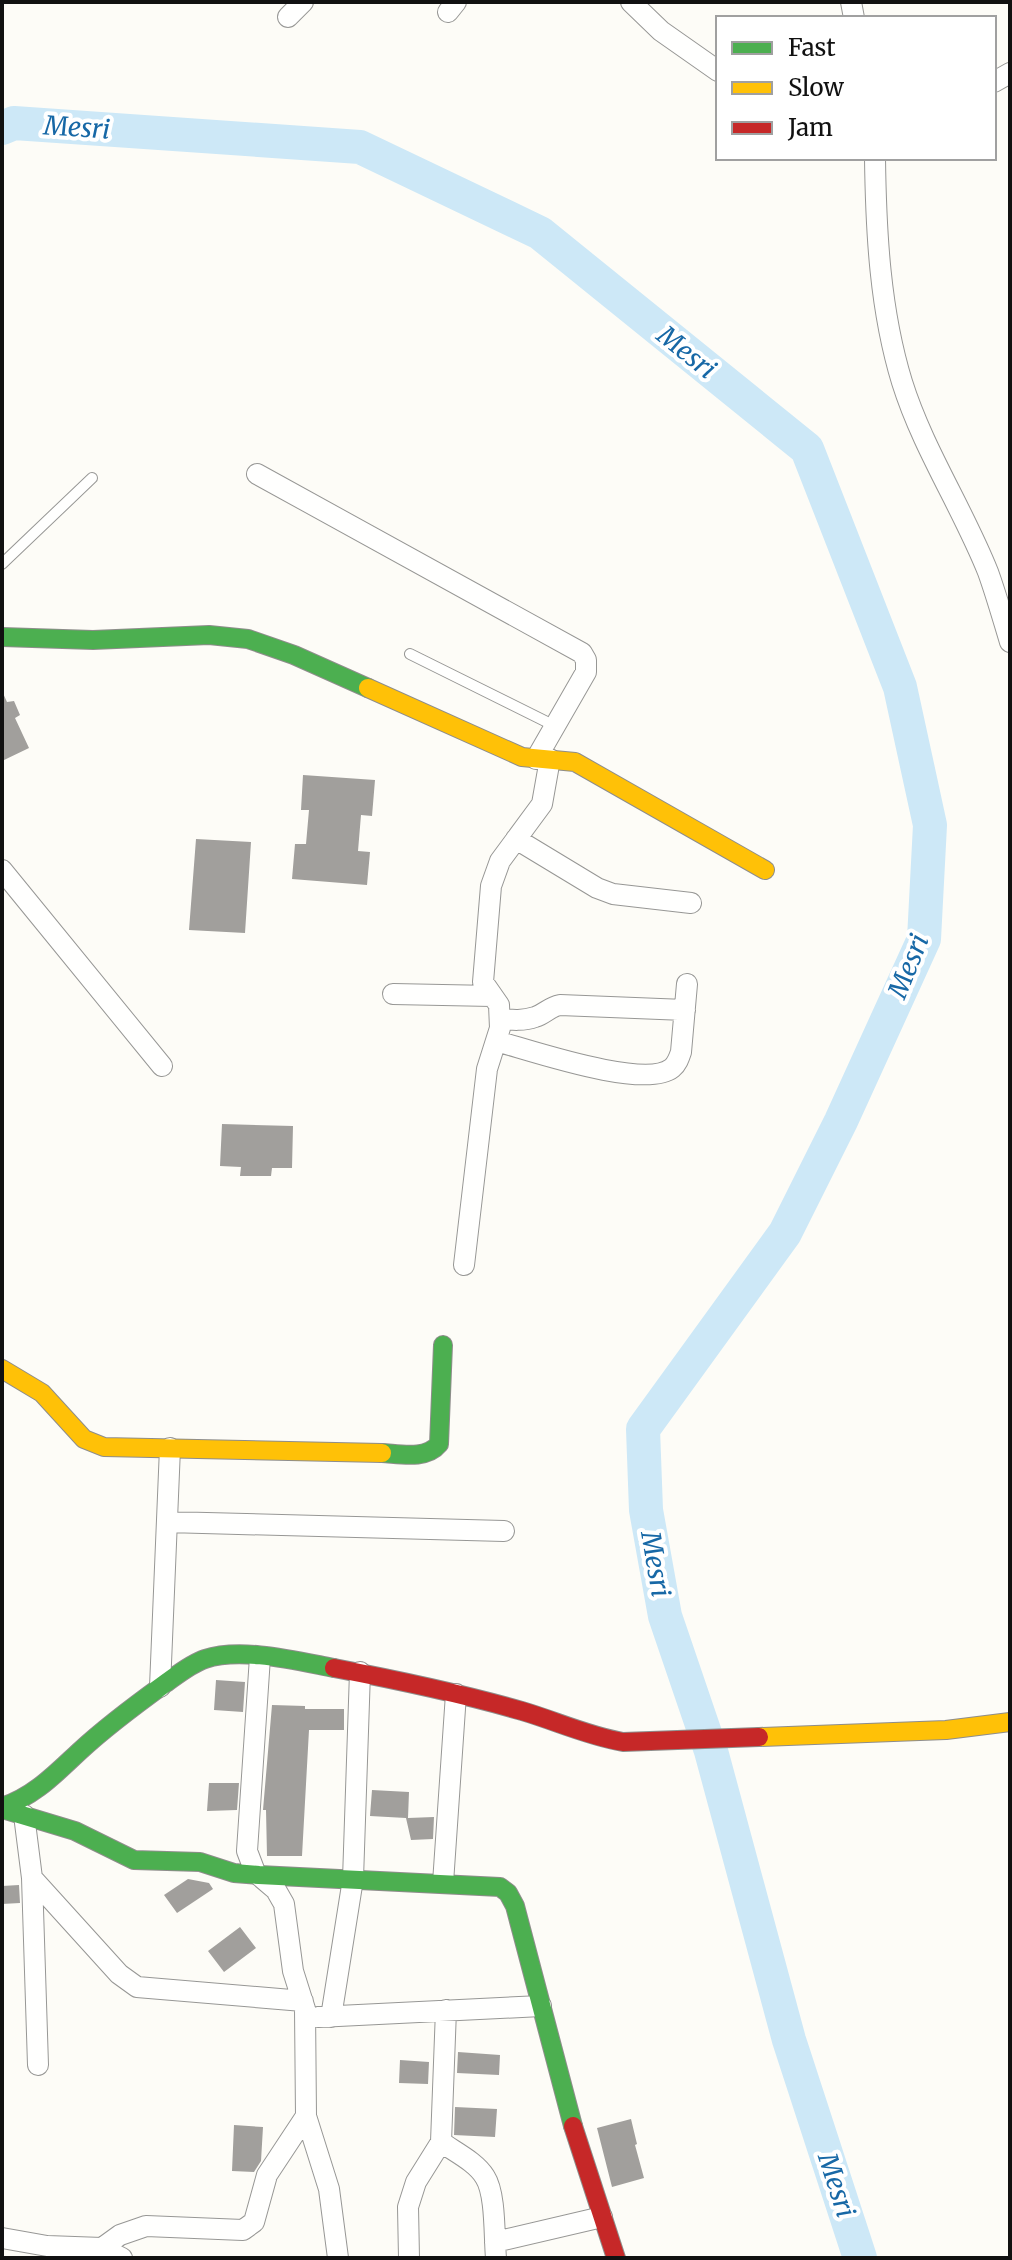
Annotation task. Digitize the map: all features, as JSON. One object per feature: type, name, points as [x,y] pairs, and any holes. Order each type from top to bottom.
[{"type":"street","points":[[288,17],[303,2]]},
{"type":"street","points":[[631,2],[661,31],[716,70]]},
{"type":"street","points":[[875,160],[876,226],[886,314],[902,381],[918,424],[987,571],[1010,642]]},
{"type":"street","points":[[257,474],[582,653],[586,660],[586,672],[555,726],[543,759],[542,804],[500,861],[491,886],[483,982],[499,1005],[500,1019],[487,1069],[464,1265]]},
{"type":"street","points":[[2,637],[93,640],[209,635],[248,639],[294,655],[522,757],[575,762],[765,870]]},
{"type":"street","points":[[516,839],[597,888],[613,894],[691,903]]},
{"type":"street","points":[[2,870],[162,1066]]},
{"type":"street","points":[[496,1041],[601,1071],[657,1073],[671,1069],[681,1052],[687,984]]},
{"type":"street","points":[[393,994],[492,996]]},
{"type":"street","points":[[500,1019],[538,1017],[550,1007],[560,1005],[685,1010]]},
{"type":"street","points":[[2,1369],[46,1396],[77,1435],[88,1443],[104,1447],[422,1454],[434,1450],[439,1444],[443,1345]]},
{"type":"street","points":[[160,1687],[170,1448]]},
{"type":"street","points":[[167,1522],[504,1531]]},
{"type":"street","points":[[2,1808],[40,1788],[110,1723],[160,1687],[205,1659],[236,1655],[292,1660],[360,1672],[522,1711],[605,1739],[635,1743],[946,1730],[1010,1722]]},
{"type":"street","points":[[260,1657],[247,1851],[259,1875],[282,1897],[293,1971],[305,2009],[306,2116],[329,2189],[338,2258]]},
{"type":"street","points":[[331,2017],[353,1879],[360,1672]]},
{"type":"street","points":[[443,1883],[456,1694]]},
{"type":"street","points":[[2,1808],[75,1831],[134,1860],[200,1862],[234,1873],[259,1875],[496,1885],[511,1895],[573,2125],[616,2258]]},
{"type":"street","points":[[24,1815],[32,1878],[38,2065]]},
{"type":"street","points":[[32,1878],[119,1974],[137,1987],[305,2009],[331,2017],[541,2006]]},
{"type":"street","points":[[409,2258],[408,2207],[416,2182],[441,2142],[446,2010]]},
{"type":"street","points":[[102,2248],[120,2235],[146,2226],[243,2230],[250,2226],[254,2222],[267,2175],[306,2116]]},
{"type":"street","points":[[441,2142],[480,2170],[487,2180],[495,2250],[602,2217]]},
{"type":"street","points":[[2,2238],[47,2246],[102,2248],[122,2258]]},
{"type":"lane","points":[[2,564],[92,478]]},
{"type":"lane","points":[[410,654],[555,726]]},
{"type":"building","points":[[2,691],[7,702],[14,701],[20,715],[15,718],[29,748],[2,761]]},
{"type":"building","points":[[303,775],[375,780],[372,816],[361,815],[358,851],[370,852],[367,885],[292,879],[295,844],[306,844],[309,810],[301,810]]},
{"type":"building","points":[[196,839],[251,842],[245,933],[189,930]]},
{"type":"building","points":[[222,1124],[293,1126],[292,1168],[272,1168],[271,1176],[240,1176],[241,1167],[220,1166]]},
{"type":"building","points":[[216,1680],[245,1682],[243,1712],[214,1710]]},
{"type":"building","points":[[272,1705],[344,1709],[344,1730],[309,1730],[302,1856],[267,1856],[266,1810],[263,1810]]},
{"type":"building","points":[[209,1783],[239,1783],[237,1810],[207,1811]]},
{"type":"building","points":[[372,1790],[409,1792],[408,1818],[434,1817],[433,1839],[411,1840],[406,1818],[370,1816]]},
{"type":"building","points":[[188,1879],[209,1883],[213,1889],[177,1913],[164,1895]]},
{"type":"building","points":[[19,1885],[20,1903],[2,1904],[2,1886]]},
{"type":"building","points":[[240,1927],[256,1948],[224,1972],[208,1951]]},
{"type":"building","points":[[458,2052],[500,2055],[499,2075],[457,2073]]},
{"type":"building","points":[[400,2060],[429,2062],[428,2084],[399,2083]]},
{"type":"building","points":[[455,2107],[497,2109],[495,2137],[454,2135]]},
{"type":"building","points":[[631,2119],[644,2178],[612,2187],[597,2128]]},
{"type":"building","points":[[234,2125],[263,2127],[261,2161],[254,2172],[232,2171]]},
{"type":"waterway","name":"Mesri","points":[[2,128],[14,123],[360,147],[540,233],[807,449],[900,687],[930,825],[924,939],[841,1121],[785,1233],[643,1429],[646,1510],[665,1616],[711,1751],[789,2040],[860,2258]]},
{"type":"traffic: fast","points":[[2,637],[93,640],[209,635],[248,639],[294,655],[368,688]]},
{"type":"traffic: fast","points":[[382,1453],[420,1454],[439,1444],[443,1345]]},
{"type":"traffic: fast","points":[[2,1807],[35,1790],[121,1716],[199,1661],[235,1654],[334,1668]]},
{"type":"traffic: fast","points":[[2,1809],[75,1831],[134,1860],[200,1862],[234,1873],[259,1875],[500,1887],[508,1893],[515,1906],[573,2126]]},
{"type":"traffic: slow","points":[[368,688],[522,757],[575,762],[765,870]]},
{"type":"traffic: slow","points":[[2,1369],[42,1393],[84,1439],[104,1447],[382,1453]]},
{"type":"traffic: slow","points":[[759,1737],[946,1730],[1010,1722]]},
{"type":"traffic: jam","points":[[334,1668],[475,1698],[623,1742],[759,1737]]},
{"type":"traffic: jam","points":[[573,2126],[616,2258]]}]
